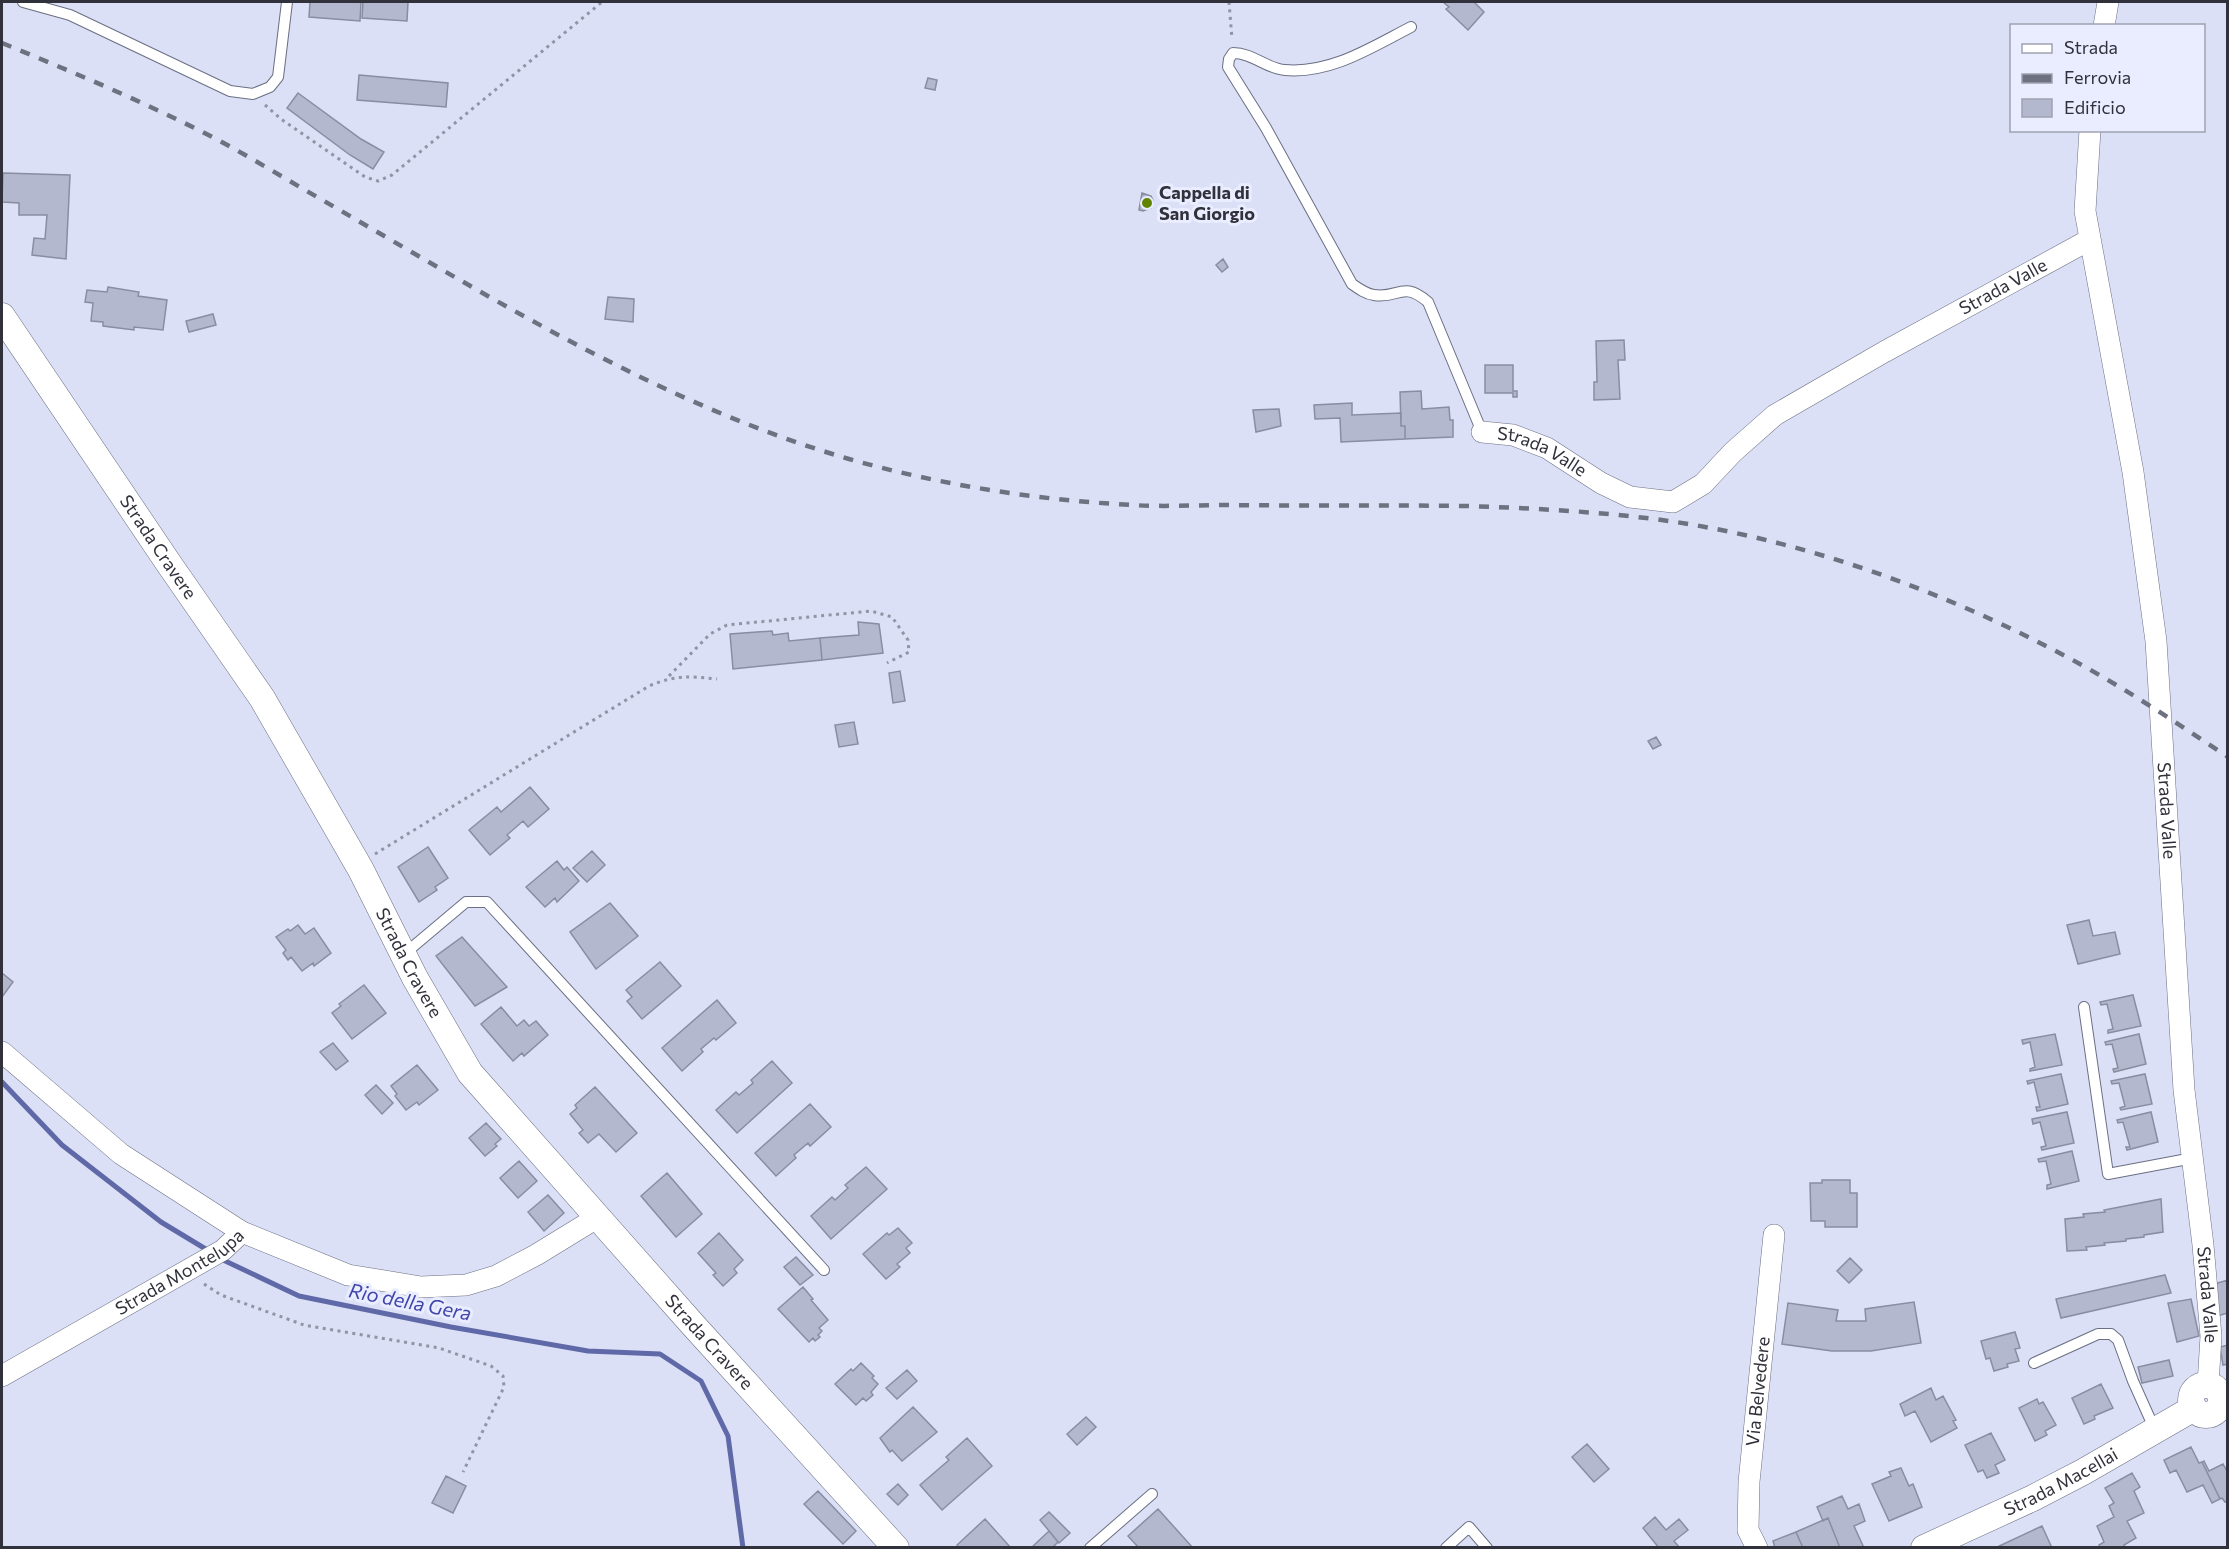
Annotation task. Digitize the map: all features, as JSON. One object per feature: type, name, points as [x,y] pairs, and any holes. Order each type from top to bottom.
[{"type":"street","points":[[2104,24],[2108,2]]},
{"type":"street","name":"Strada Valle","points":[[2090,132],[2085,212],[2108,326],[2133,472],[2156,641],[2184,1090],[2219,1395]]},
{"type":"street","name":"Strada Valle","points":[[1482,432],[1513,435],[1548,447],[1601,483],[1630,497],[1673,502],[1703,484],[1733,452],[1775,416],[1884,352],[2089,240]]},
{"type":"street","name":"Strada Cravere","points":[[2,316],[166,561],[262,698],[358,865],[447,1037],[470,1073],[896,1548]]},
{"type":"street","points":[[2,1052],[121,1154],[242,1232]]},
{"type":"street","name":"Strada Montelupa","points":[[2,1376],[223,1250],[242,1232],[348,1275],[421,1287],[466,1285],[496,1276],[536,1256],[598,1217]]},
{"type":"street","name":"Via Belvedere","points":[[1757,1548],[1748,1530],[1749,1482],[1774,1235]]},
{"type":"street","name":"Strada Macellai","points":[[1923,1548],[2033,1498],[2156,1431],[2194,1408],[2191,1401],[2194,1392],[2201,1385],[2219,1395]]},
{"type":"lane","points":[[23,2],[70,15],[230,91],[253,94],[270,87],[278,77],[287,2]]},
{"type":"lane","points":[[1233,53],[1244,53],[1283,70],[1311,69],[1344,61],[1411,27]]},
{"type":"lane","name":"Strada Valle","points":[[1233,53],[1228,67],[1266,128],[1352,284],[1367,294],[1377,296],[1403,290],[1417,293],[1428,302],[1482,432]]},
{"type":"lane","points":[[403,955],[466,902],[487,902],[824,1270]]},
{"type":"lane","points":[[2084,1007],[2108,1174],[2193,1158]]},
{"type":"lane","points":[[2034,1363],[2098,1334],[2111,1334],[2118,1340],[2133,1381],[2156,1431]]},
{"type":"lane","points":[[1090,1548],[1152,1494]]},
{"type":"lane","points":[[1446,1548],[1469,1527],[1487,1548]]},
{"type":"path","points":[[253,94],[290,126],[365,177],[378,181],[392,175],[602,2]]},
{"type":"path","points":[[1229,2],[1233,53]]},
{"type":"path","points":[[668,678],[710,634],[726,625],[871,611],[892,617],[908,640],[909,652],[887,663]]},
{"type":"path","points":[[358,865],[649,686],[668,678],[690,676],[717,679]]},
{"type":"path","points":[[191,1268],[221,1295],[304,1325],[439,1348],[491,1366],[503,1376],[504,1387],[463,1472]]},
{"type":"building","points":[[310,2],[361,2],[360,21],[309,17]]},
{"type":"building","points":[[363,2],[408,2],[407,21],[362,18]]},
{"type":"building","points":[[1443,2],[1474,2],[1484,12],[1468,30],[1446,9],[1449,7]]},
{"type":"building","points":[[359,75],[448,83],[446,107],[357,100]]},
{"type":"building","points":[[928,78],[937,80],[935,90],[925,88]]},
{"type":"building","points":[[298,93],[361,139],[384,152],[373,169],[350,155],[287,108]]},
{"type":"building","points":[[3,173],[70,175],[66,259],[32,255],[34,238],[45,239],[47,215],[19,215],[19,203],[2,202]]},
{"type":"building","name":"Cappella di San Giorgio","points":[[1142,193],[1151,196],[1153,200],[1151,208],[1143,211],[1139,210]]},
{"type":"building","points":[[1223,259],[1228,267],[1222,272],[1216,265]]},
{"type":"building","points":[[108,287],[139,292],[138,296],[167,300],[163,330],[134,327],[134,330],[103,326],[103,322],[91,321],[93,303],[85,302],[87,290],[107,292]]},
{"type":"building","points":[[608,297],[634,299],[633,322],[605,319]]},
{"type":"building","points":[[213,314],[216,325],[189,332],[186,321]]},
{"type":"building","points":[[1624,340],[1625,360],[1618,360],[1620,399],[1594,400],[1594,382],[1597,382],[1596,341]]},
{"type":"building","points":[[1485,365],[1513,365],[1513,391],[1517,391],[1517,397],[1513,397],[1513,393],[1485,393]]},
{"type":"building","points":[[1421,391],[1422,409],[1449,407],[1450,420],[1453,420],[1453,437],[1405,439],[1405,426],[1401,426],[1400,392]]},
{"type":"building","points":[[1352,403],[1352,415],[1401,413],[1401,426],[1405,426],[1405,439],[1341,442],[1340,418],[1315,419],[1314,405]]},
{"type":"building","points":[[1279,409],[1281,426],[1256,432],[1253,410]]},
{"type":"building","points":[[858,622],[879,624],[883,653],[822,660],[820,638],[859,635]]},
{"type":"building","points":[[772,631],[773,635],[788,633],[789,641],[820,638],[822,660],[733,669],[730,634]]},
{"type":"building","points":[[900,671],[905,701],[893,703],[889,673]]},
{"type":"building","points":[[854,722],[858,744],[839,747],[835,725]]},
{"type":"building","points":[[1656,737],[1661,745],[1653,749],[1648,741]]},
{"type":"building","points":[[530,787],[549,809],[528,827],[523,821],[507,835],[510,838],[490,855],[469,830],[497,807],[501,812]]},
{"type":"building","points":[[428,847],[448,878],[435,887],[437,890],[419,902],[398,867]]},
{"type":"building","points":[[592,851],[605,865],[587,882],[573,868]]},
{"type":"building","points":[[557,861],[564,870],[567,867],[579,881],[557,902],[555,898],[545,907],[526,887]]},
{"type":"building","points":[[610,903],[638,936],[596,969],[570,932]]},
{"type":"building","points":[[2089,920],[2093,936],[2115,932],[2120,954],[2078,964],[2067,925]]},
{"type":"building","points":[[298,925],[305,934],[314,928],[331,953],[314,966],[313,963],[302,971],[291,957],[288,960],[283,953],[286,950],[276,937]]},
{"type":"building","points":[[462,937],[507,987],[475,1006],[436,956]]},
{"type":"building","points":[[660,962],[681,986],[642,1019],[627,1001],[632,997],[626,990]]},
{"type":"building","points":[[2,973],[13,982],[2,997]]},
{"type":"building","points":[[364,985],[386,1013],[352,1039],[332,1013],[341,1006],[339,1004]]},
{"type":"building","points":[[2133,995],[2141,1026],[2108,1033],[2108,1030],[2113,1029],[2107,1004],[2101,1005],[2100,1002]]},
{"type":"building","points":[[717,1000],[736,1023],[701,1049],[703,1052],[682,1071],[662,1048]]},
{"type":"building","points":[[501,1007],[517,1026],[524,1020],[529,1026],[536,1021],[548,1035],[524,1056],[522,1053],[513,1061],[481,1024]]},
{"type":"building","points":[[2055,1034],[2062,1065],[2030,1071],[2035,1067],[2030,1042],[2023,1044],[2022,1040]]},
{"type":"building","points":[[2139,1034],[2146,1064],[2114,1072],[2113,1069],[2118,1068],[2112,1044],[2106,1045],[2105,1042]]},
{"type":"building","points":[[333,1043],[348,1061],[336,1070],[320,1052]]},
{"type":"building","points":[[772,1061],[792,1083],[737,1133],[716,1110],[736,1092],[739,1095],[753,1083],[751,1080]]},
{"type":"building","points":[[417,1065],[438,1090],[419,1105],[417,1102],[406,1110],[395,1096],[397,1094],[391,1086]]},
{"type":"building","points":[[2061,1074],[2068,1104],[2037,1111],[2036,1107],[2040,1107],[2034,1082],[2028,1084],[2027,1081]]},
{"type":"building","points":[[2145,1074],[2152,1104],[2121,1110],[2120,1108],[2125,1106],[2119,1083],[2112,1084],[2111,1081]]},
{"type":"building","points":[[376,1085],[393,1103],[382,1114],[365,1095]]},
{"type":"building","points":[[595,1087],[637,1133],[616,1152],[599,1134],[588,1143],[579,1133],[583,1130],[570,1114],[577,1108],[575,1105]]},
{"type":"building","points":[[810,1104],[831,1127],[810,1146],[808,1143],[794,1155],[796,1158],[776,1176],[755,1153]]},
{"type":"building","points":[[2067,1112],[2074,1143],[2042,1150],[2041,1147],[2046,1146],[2040,1122],[2033,1124],[2032,1119]]},
{"type":"building","points":[[2151,1112],[2158,1142],[2127,1150],[2126,1147],[2130,1147],[2123,1122],[2118,1123],[2117,1120]]},
{"type":"building","points":[[486,1123],[501,1139],[495,1144],[497,1146],[485,1156],[469,1138]]},
{"type":"building","points":[[2072,1151],[2079,1181],[2047,1189],[2047,1185],[2051,1184],[2046,1161],[2039,1162],[2038,1159]]},
{"type":"building","points":[[519,1161],[537,1181],[518,1198],[500,1178]]},
{"type":"building","points":[[866,1167],[887,1189],[831,1239],[811,1216],[832,1197],[835,1200],[848,1188],[845,1185]]},
{"type":"building","points":[[667,1173],[702,1214],[676,1237],[641,1196]]},
{"type":"building","points":[[1822,1180],[1850,1180],[1850,1193],[1857,1193],[1857,1227],[1825,1227],[1825,1221],[1811,1221],[1810,1183],[1822,1183]]},
{"type":"building","points":[[548,1195],[564,1213],[544,1231],[528,1212]]},
{"type":"building","points":[[2161,1199],[2163,1232],[2086,1247],[2087,1250],[2067,1251],[2065,1219],[2084,1217],[2083,1214],[2105,1212],[2104,1210]]},
{"type":"building","points":[[898,1228],[912,1243],[906,1248],[910,1253],[897,1264],[900,1267],[886,1279],[863,1254],[887,1233],[889,1235]]},
{"type":"building","points":[[719,1233],[743,1260],[734,1269],[737,1273],[723,1286],[713,1275],[716,1273],[698,1253]]},
{"type":"building","points":[[796,1257],[813,1275],[800,1285],[784,1267]]},
{"type":"building","points":[[1850,1258],[1862,1270],[1849,1283],[1837,1271]]},
{"type":"building","points":[[2165,1275],[2171,1293],[2061,1318],[2056,1299]]},
{"type":"building","points":[[2228,1280],[2228,1313],[2217,1316],[2214,1284]]},
{"type":"building","points":[[803,1287],[828,1320],[819,1328],[822,1331],[818,1335],[820,1337],[815,1341],[813,1338],[809,1342],[778,1309]]},
{"type":"building","points":[[2191,1299],[2199,1336],[2177,1342],[2168,1303]]},
{"type":"building","points":[[1914,1302],[1921,1343],[1871,1351],[1832,1351],[1782,1344],[1788,1303],[1838,1310],[1836,1321],[1866,1321],[1865,1309]]},
{"type":"building","points":[[2015,1332],[2020,1348],[2015,1349],[2019,1361],[1994,1371],[1990,1358],[1986,1359],[1981,1341]]},
{"type":"building","points":[[2228,1345],[2228,1364],[2223,1365],[2220,1347]]},
{"type":"building","points":[[2169,1360],[2173,1376],[2142,1383],[2138,1367]]},
{"type":"building","points":[[861,1363],[874,1376],[872,1378],[878,1384],[871,1392],[873,1395],[866,1401],[863,1398],[856,1405],[835,1384]]},
{"type":"building","points":[[907,1370],[917,1381],[897,1399],[886,1388]]},
{"type":"building","points":[[2101,1384],[2113,1408],[2094,1416],[2095,1419],[2084,1424],[2072,1398]]},
{"type":"building","points":[[1931,1388],[1936,1400],[1943,1396],[1956,1420],[1953,1421],[1957,1428],[1931,1442],[1915,1411],[1905,1416],[1900,1404]]},
{"type":"building","points":[[2037,1399],[2039,1404],[2043,1402],[2056,1425],[2045,1431],[2047,1435],[2035,1441],[2019,1408]]},
{"type":"building","points":[[913,1407],[937,1432],[902,1461],[892,1450],[890,1452],[880,1438]]},
{"type":"building","points":[[1086,1417],[1096,1427],[1077,1445],[1067,1434]]},
{"type":"building","points":[[1991,1433],[2005,1460],[1995,1465],[1999,1473],[1987,1478],[1983,1470],[1978,1472],[1965,1445]]},
{"type":"building","points":[[967,1438],[992,1466],[942,1510],[920,1485],[949,1460],[946,1457]]},
{"type":"building","points":[[1587,1444],[1609,1469],[1594,1482],[1572,1457]]},
{"type":"building","points":[[2191,1447],[2199,1463],[2202,1462],[2220,1499],[2212,1503],[2203,1485],[2187,1492],[2176,1470],[2170,1473],[2164,1460]]},
{"type":"building","points":[[2204,1461],[2209,1471],[2223,1464],[2228,1473],[2228,1501],[2220,1499],[2202,1462]]},
{"type":"building","points":[[1901,1468],[1909,1486],[1913,1484],[1922,1507],[1889,1521],[1872,1484],[1891,1476],[1889,1472]]},
{"type":"building","points":[[2132,1473],[2140,1487],[2134,1491],[2144,1513],[2127,1521],[2136,1538],[2124,1545],[2126,1548],[2100,1548],[2099,1545],[2104,1542],[2097,1526],[2114,1517],[2109,1506],[2114,1503],[2105,1488]]},
{"type":"building","points":[[446,1476],[466,1486],[453,1513],[432,1503]]},
{"type":"building","points":[[898,1484],[908,1495],[898,1505],[887,1494]]},
{"type":"building","points":[[818,1491],[856,1531],[843,1544],[804,1504]]},
{"type":"building","points":[[1842,1496],[1848,1509],[1859,1504],[1865,1521],[1854,1526],[1864,1548],[1840,1548],[1828,1518],[1823,1521],[1817,1507]]},
{"type":"building","points":[[1158,1509],[1193,1548],[1139,1548],[1128,1536]]},
{"type":"building","points":[[1049,1512],[1070,1533],[1059,1543],[1040,1520]]},
{"type":"building","points":[[1655,1517],[1666,1530],[1679,1519],[1688,1530],[1674,1541],[1680,1548],[1659,1548],[1643,1528]]},
{"type":"building","points":[[1828,1518],[1840,1548],[1803,1548],[1796,1532]]},
{"type":"building","points":[[985,1519],[1011,1548],[959,1548],[957,1545]]},
{"type":"building","points":[[2042,1526],[2052,1548],[1995,1548]]},
{"type":"building","points":[[1049,1531],[1058,1542],[1052,1548],[1031,1548]]},
{"type":"building","points":[[1796,1532],[1803,1548],[1775,1548],[1773,1541]]},
{"type":"waterway","name":"Rio della Gera","points":[[2,1082],[62,1145],[161,1222],[209,1251]]},
{"type":"waterway","name":"Rio della Gera","points":[[219,1258],[299,1296],[451,1327],[588,1351],[660,1354],[701,1381],[728,1436],[743,1548]]},
{"type":"railway","points":[[2,43],[84,77],[220,141],[514,311],[644,379],[779,436],[849,459],[953,484],[1096,503],[1156,506],[1467,506],[1534,509],[1646,518],[1749,536],[1851,564],[1950,601],[1998,622],[2115,684],[2228,757]]},
{"type":"place","name":"Cappella di San Giorgio","points":[[1147,203]]}]
